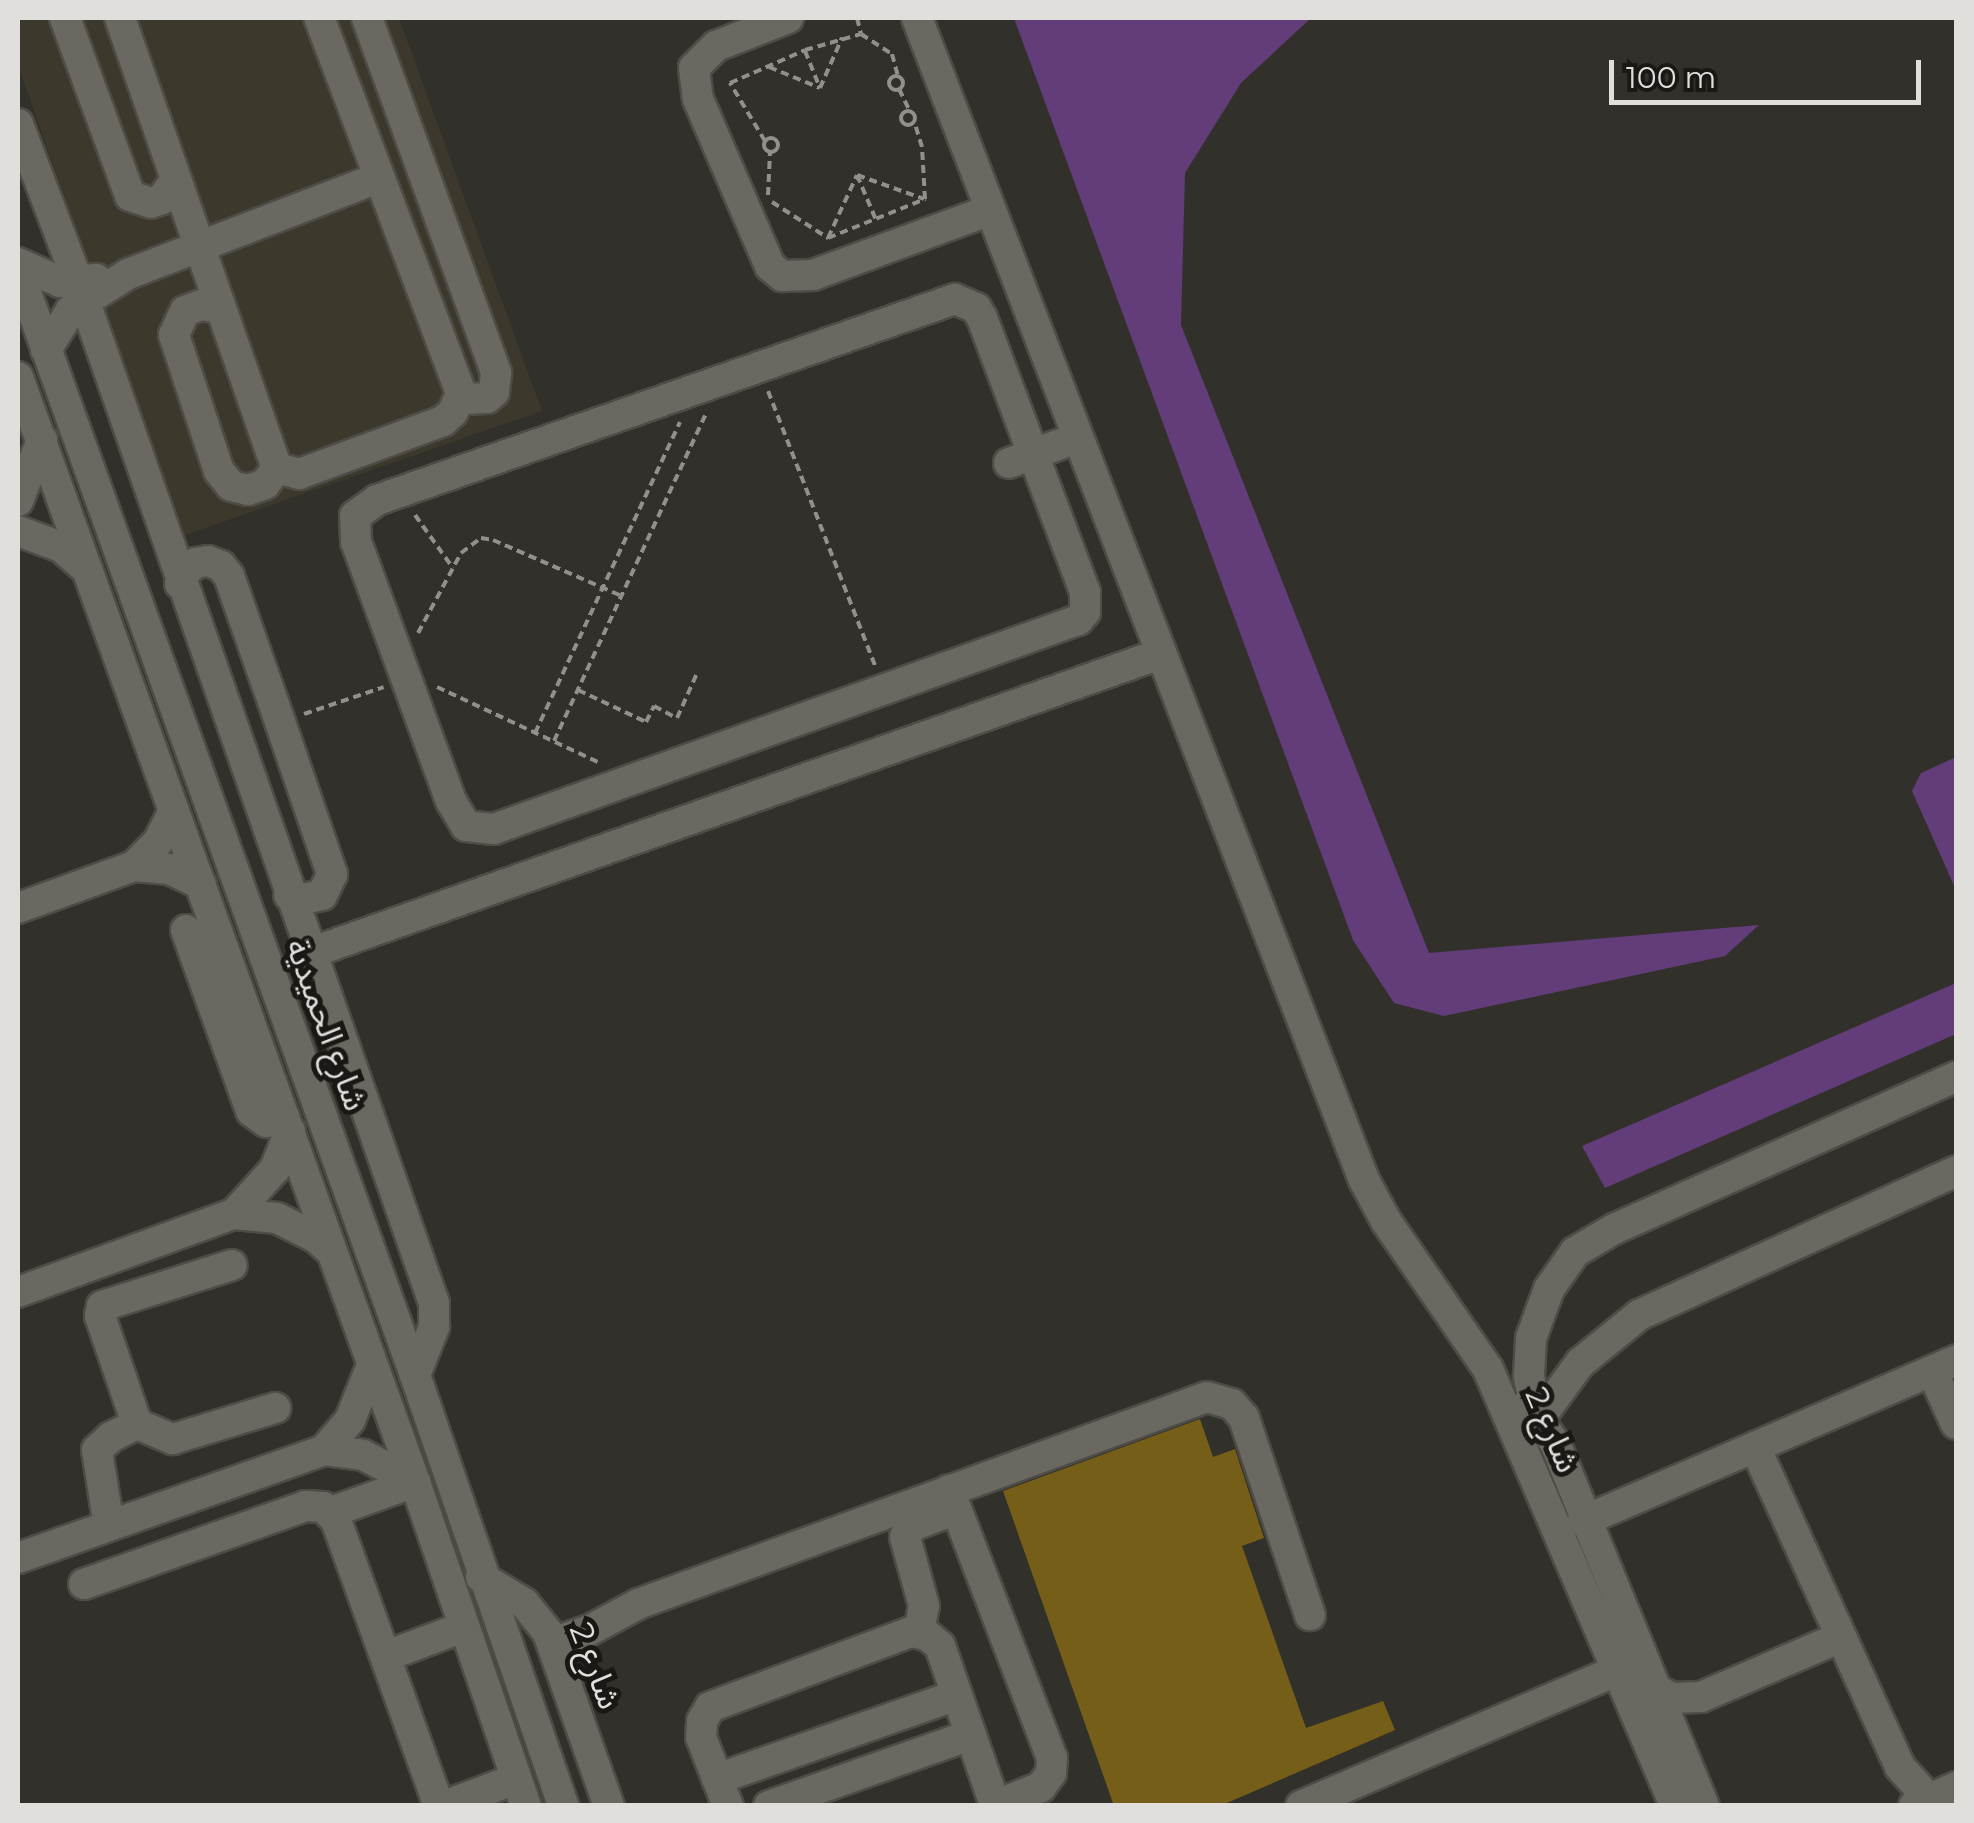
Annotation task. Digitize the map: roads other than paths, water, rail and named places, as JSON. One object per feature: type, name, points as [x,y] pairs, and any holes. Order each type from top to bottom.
[{"type":"street","points":[[66,18],[130,196],[151,203],[162,199],[176,179]]},
{"type":"street","points":[[120,18],[277,468],[287,473],[312,470],[431,427],[453,412],[460,392],[318,18]]},
{"type":"street","points":[[367,18],[497,383],[487,398],[478,401],[460,392]]},
{"type":"street","points":[[788,18],[702,55],[694,68],[693,84],[770,266],[798,279],[991,210]]},
{"type":"street","points":[[917,18],[1364,1180],[1403,1246],[1488,1369],[1531,1338]]},
{"type":"street","points":[[359,124],[378,112],[401,113]]},
{"type":"street","points":[[18,124],[81,291],[180,584],[434,1303],[434,1327],[415,1375]]},
{"type":"street","points":[[46,350],[81,291],[378,178]]},
{"type":"street","points":[[394,220],[416,217],[434,208]]},
{"type":"street","points":[[18,266],[81,291]]},
{"type":"street","name":"شارع الحميدية","points":[[18,266],[415,1375],[481,1577],[565,1802]]},
{"type":"street","points":[[955,299],[976,308],[982,318],[1020,458],[1088,602],[1078,620],[479,831],[456,816],[352,529],[355,516],[377,500],[955,299]]},
{"type":"street","points":[[220,308],[201,305],[184,311],[174,335],[219,472],[231,486],[248,490],[266,484],[277,468]]},
{"type":"street","points":[[18,377],[415,1482],[523,1798],[442,1806],[331,1512]]},
{"type":"street","points":[[1020,458],[1077,438]]},
{"type":"street","points":[[18,501],[42,440]]},
{"type":"street","points":[[18,531],[62,547],[89,572]]},
{"type":"street","points":[[180,584],[195,563],[221,566],[229,576],[332,874],[322,895],[299,900],[289,895]]},
{"type":"street","points":[[310,954],[1160,654]]},
{"type":"street","points":[[134,866],[158,842],[174,811]]},
{"type":"street","points":[[18,908],[134,866],[169,869],[201,884]]},
{"type":"street","points":[[186,930],[251,1111],[266,1122],[287,1125]]},
{"type":"street","points":[[1538,1416],[1529,1376],[1531,1338],[1560,1269],[1593,1239],[1956,1078]]},
{"type":"street","points":[[234,1214],[274,1169],[287,1125]]},
{"type":"street","points":[[1538,1416],[1580,1363],[1638,1314],[1956,1171]]},
{"type":"street","points":[[18,1292],[234,1214],[277,1218],[315,1237],[331,1252]]},
{"type":"street","points":[[232,1264],[102,1306],[100,1316],[137,1424],[172,1439],[275,1408]]},
{"type":"street","points":[[324,1450],[350,1420],[372,1364]]},
{"type":"street","points":[[1583,1520],[1944,1366],[1956,1424]]},
{"type":"street","name":"شارع 2","points":[[1488,1369],[1538,1416],[1555,1443],[1637,1673],[1675,1806]]},
{"type":"street","name":"شارع 2","points":[[1488,1369],[1704,1806]]},
{"type":"street","points":[[552,1643],[578,1635],[638,1604],[953,1500],[1198,1398],[1224,1399],[1244,1418],[1310,1615]]},
{"type":"street","points":[[110,1526],[97,1450],[110,1437],[137,1424]]},
{"type":"street","points":[[1754,1447],[1900,1767],[1933,1797]]},
{"type":"street","points":[[18,1558],[324,1450],[362,1455],[415,1482]]},
{"type":"street","points":[[84,1584],[306,1506],[331,1512],[415,1482]]},
{"type":"street","points":[[919,1633],[924,1606],[904,1537],[918,1522],[953,1500]]},
{"type":"street","points":[[953,1500],[1052,1758],[1050,1773],[1041,1786],[994,1805],[971,1735],[957,1694],[940,1646],[919,1633],[903,1634],[716,1702],[705,1714],[700,1729],[722,1792],[957,1694]]},
{"type":"street","name":"شارع 2","points":[[481,1577],[524,1603],[542,1623],[609,1806]]},
{"type":"street","points":[[386,1656],[462,1628]]},
{"type":"street","points":[[1301,1806],[1637,1673],[1672,1698],[1701,1697],[1842,1636]]},
{"type":"street","points":[[768,1806],[971,1735]]}]
